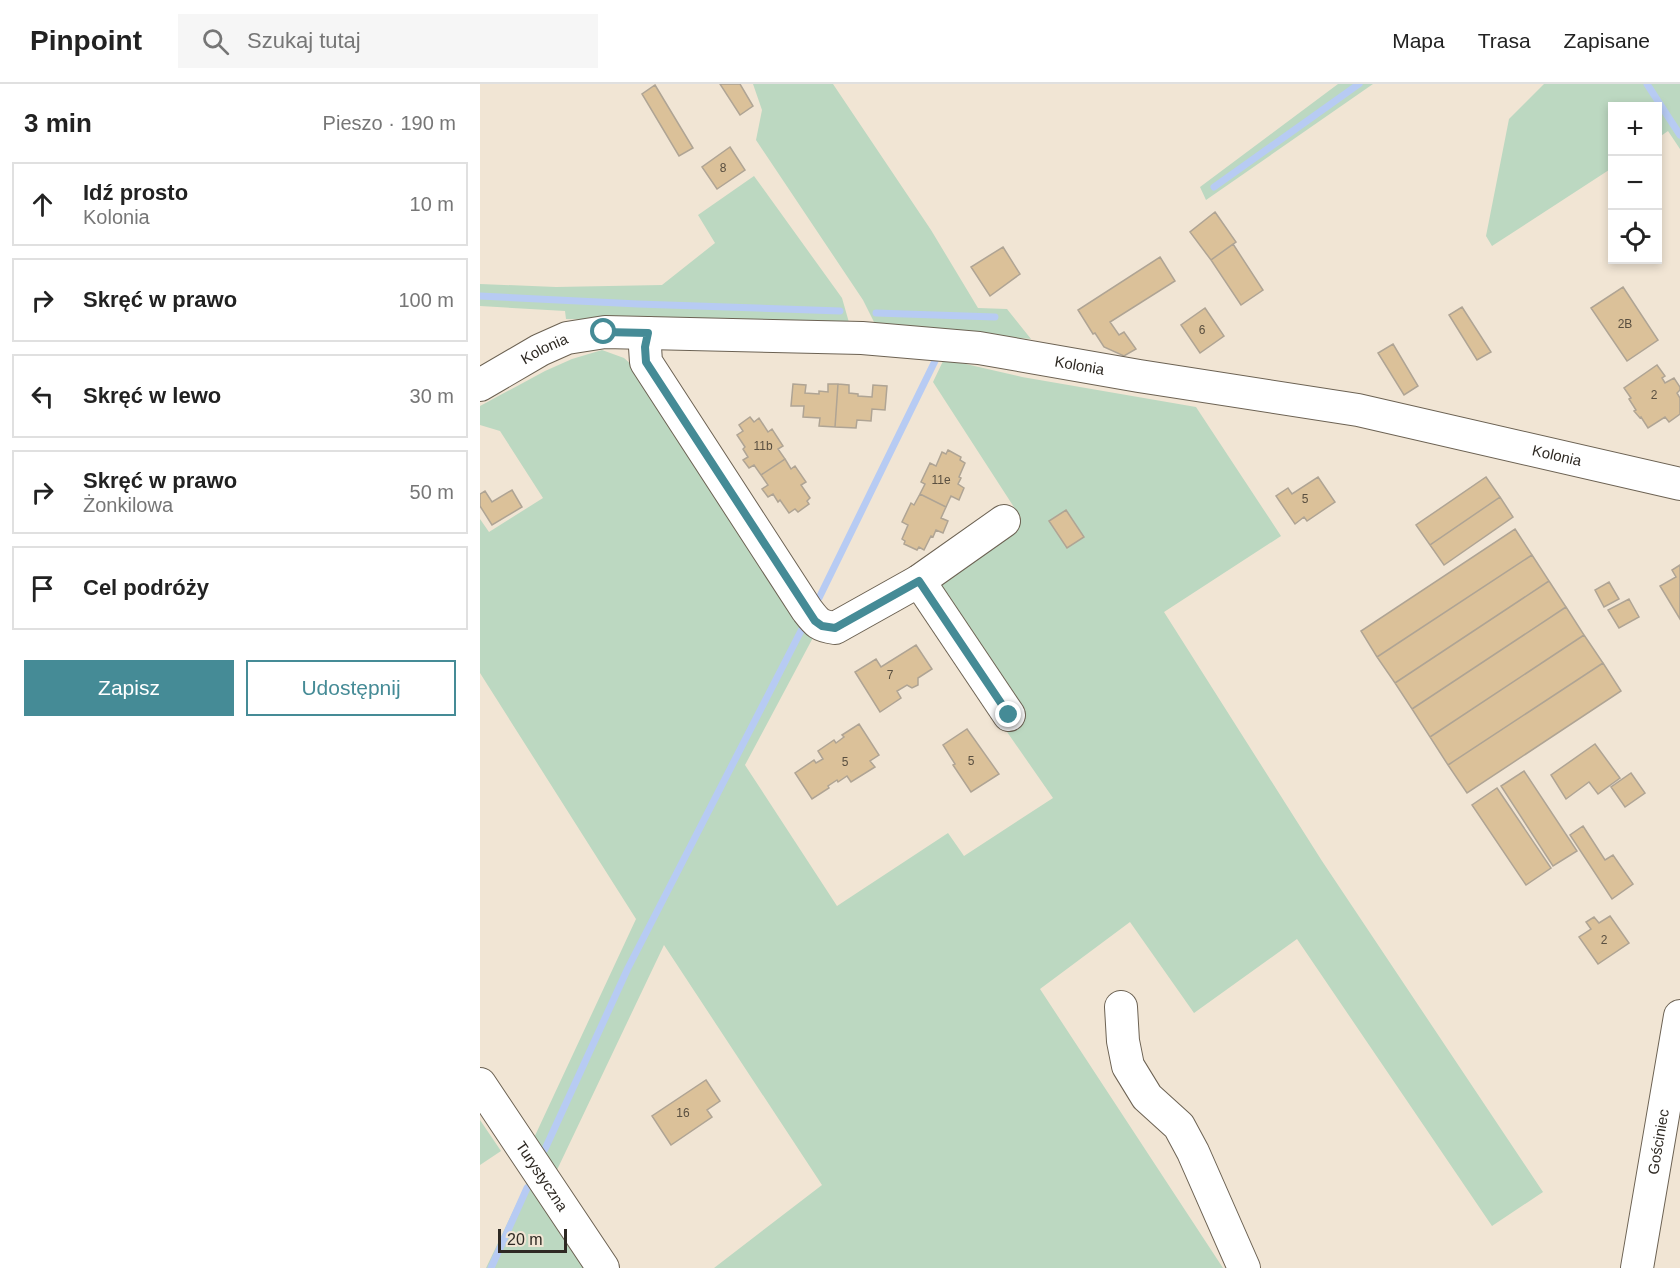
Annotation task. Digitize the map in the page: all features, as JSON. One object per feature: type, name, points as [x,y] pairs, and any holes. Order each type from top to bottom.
[{"type":"street","name":"Kolonia","points":[[480,386],[540,350],[567,338],[604,332],[862,338],[979,348],[1139,376],[1358,410],[1680,484]]},
{"type":"street","points":[[648,333],[645,347],[646,362],[815,621],[822,626],[835,628],[919,581],[1004,521]]},
{"type":"street","points":[[919,581],[1009,715]]},
{"type":"street","points":[[1121,1007],[1123,1041],[1128,1066],[1147,1097],[1179,1126],[1193,1152],[1244,1268]]},
{"type":"street","name":"Gościniec","points":[[1636,1268],[1680,1016]]},
{"type":"street","name":"Turystyczna","points":[[480,1084],[603,1268]]},
{"type":"green space","points":[[753,84],[833,84],[931,230],[978,308],[1007,309],[1031,339],[877,328],[863,300],[756,140],[762,110]]},
{"type":"green space","points":[[1338,84],[1373,84],[1206,200],[1200,187]]},
{"type":"green space","points":[[1544,84],[1680,84],[1680,149],[1668,131],[1662,135],[1662,102],[1608,102],[1608,171],[1492,246],[1486,236],[1509,119]]},
{"type":"green space","points":[[754,176],[842,298],[850,326],[566,319],[565,311],[480,306],[480,284],[556,287],[662,285],[715,243],[698,215]]},
{"type":"green space","points":[[602,350],[624,358],[634,367],[816,632],[745,765],[837,906],[948,833],[964,856],[1053,798],[1005,729],[934,584],[1021,518],[933,382],[944,359],[1022,377],[1196,407],[1281,536],[1164,612],[1322,861],[1543,1192],[1492,1226],[1297,939],[1194,1013],[1130,922],[1040,989],[1223,1268],[714,1268],[822,1185],[664,945],[556,1172],[533,1140],[636,919],[480,673],[480,519],[489,532],[543,498],[500,431],[480,425],[480,406],[545,371],[572,359]]},
{"type":"green space","points":[[480,1120],[501,1151],[480,1165]]},
{"type":"green space","points":[[527,1182],[584,1268],[486,1268]]},
{"type":"building","points":[[720,84],[740,84],[753,106],[740,115]]},
{"type":"building","points":[[655,85],[693,148],[679,156],[642,94]]},
{"type":"building","points":[[730,147],[745,170],[717,189],[702,167]]},
{"type":"building","points":[[1215,212],[1236,242],[1211,260],[1190,232]]},
{"type":"building","points":[[1233,244],[1263,290],[1241,305],[1211,260]]},
{"type":"building","points":[[1003,247],[1020,274],[990,296],[971,267]]},
{"type":"building","points":[[1160,257],[1175,281],[1110,322],[1119,335],[1124,332],[1136,349],[1124,356],[1104,347],[1078,310]]},
{"type":"building","points":[[1623,287],[1658,340],[1627,361],[1591,308]]},
{"type":"building","points":[[1462,307],[1491,352],[1477,360],[1449,315]]},
{"type":"building","points":[[1205,308],[1224,336],[1200,353],[1181,325]]},
{"type":"building","points":[[1393,344],[1418,386],[1404,395],[1378,353]]},
{"type":"building","points":[[1657,365],[1665,376],[1662,378],[1665,383],[1674,378],[1680,387],[1677,393],[1680,398],[1680,414],[1669,422],[1665,417],[1648,428],[1634,411],[1636,410],[1629,399],[1631,398],[1624,388]]},
{"type":"building","points":[[793,384],[806,385],[805,393],[819,394],[819,391],[828,392],[828,384],[838,384],[835,427],[819,426],[820,418],[803,417],[804,406],[791,406]]},
{"type":"building","points":[[838,384],[849,385],[849,393],[872,397],[873,385],[887,386],[885,410],[872,409],[871,421],[857,420],[856,428],[835,427]]},
{"type":"building","points":[[750,417],[754,422],[759,418],[768,432],[772,429],[783,446],[778,449],[785,459],[761,475],[754,465],[749,468],[743,460],[748,457],[737,435],[743,431],[739,425]]},
{"type":"building","points":[[948,450],[961,457],[960,460],[965,463],[959,477],[961,478],[958,484],[964,488],[959,500],[951,496],[946,507],[920,494],[925,484],[921,482],[930,463],[936,466],[942,452],[946,454]]},
{"type":"building","points":[[785,459],[791,469],[795,466],[806,482],[801,485],[810,498],[807,501],[809,504],[798,512],[795,509],[789,513],[780,500],[778,502],[773,494],[768,497],[762,489],[768,485],[761,475]]},
{"type":"building","points":[[1318,477],[1335,502],[1307,521],[1304,517],[1295,524],[1276,496],[1288,488],[1292,494]]},
{"type":"building","points":[[1486,477],[1500,497],[1430,545],[1416,525]]},
{"type":"building","points":[[512,490],[522,507],[492,525],[480,506],[480,494],[485,491],[492,502]]},
{"type":"building","points":[[920,494],[946,507],[941,518],[948,521],[943,533],[936,530],[924,550],[919,547],[917,550],[904,544],[905,541],[902,539],[908,525],[902,522],[911,503],[914,505]]},
{"type":"building","points":[[1500,497],[1513,517],[1444,565],[1430,545]]},
{"type":"building","points":[[1066,510],[1084,537],[1067,548],[1049,521]]},
{"type":"building","points":[[1515,529],[1532,555],[1377,657],[1361,631]]},
{"type":"building","points":[[1532,555],[1549,581],[1395,683],[1377,657]]},
{"type":"building","points":[[1680,565],[1680,619],[1660,586],[1676,577],[1672,570]]},
{"type":"building","points":[[1549,581],[1566,607],[1412,709],[1395,683]]},
{"type":"building","points":[[1609,582],[1619,599],[1604,607],[1595,590]]},
{"type":"building","points":[[1629,599],[1639,617],[1619,628],[1608,610]]},
{"type":"building","points":[[1566,607],[1584,635],[1430,737],[1412,709]]},
{"type":"building","points":[[1584,635],[1603,663],[1448,765],[1430,737]]},
{"type":"building","points":[[916,645],[932,669],[918,678],[918,685],[912,688],[907,685],[897,691],[901,698],[880,712],[855,672],[876,659],[881,667]]},
{"type":"building","points":[[1603,663],[1621,691],[1467,793],[1448,765]]},
{"type":"building","points":[[859,724],[879,755],[870,761],[875,767],[851,782],[847,776],[838,782],[837,780],[812,799],[795,773],[814,760],[816,763],[823,759],[818,751],[834,740],[836,743],[844,737],[842,735]]},
{"type":"building","points":[[967,729],[999,774],[971,792],[943,745]]},
{"type":"building","points":[[1595,744],[1620,778],[1598,794],[1589,782],[1566,799],[1551,775]]},
{"type":"building","points":[[1524,771],[1577,851],[1553,866],[1501,786]]},
{"type":"building","points":[[1631,773],[1645,793],[1625,807],[1611,787]]},
{"type":"building","points":[[1497,788],[1551,868],[1526,885],[1472,805]]},
{"type":"building","points":[[1583,826],[1605,860],[1613,855],[1633,884],[1612,899],[1570,835]]},
{"type":"building","points":[[1610,916],[1629,943],[1598,964],[1579,937],[1591,929],[1586,922],[1594,917],[1599,923]]},
{"type":"building","points":[[706,1080],[720,1101],[707,1110],[712,1117],[671,1145],[652,1116]]},
{"type":"waterway","points":[[1214,187],[1359,84]]},
{"type":"waterway","points":[[1647,84],[1680,135]]},
{"type":"waterway","points":[[480,296],[840,311]]},
{"type":"waterway","points":[[876,313],[995,317]]},
{"type":"waterway","points":[[819,598],[935,361]]},
{"type":"waterway","points":[[545,1149],[628,968],[804,625]]},
{"type":"waterway","points":[[491,1268],[527,1188]]},
{"type":"route","points":[[604,332],[648,333],[645,347],[646,362],[815,621],[822,626],[835,628],[919,581],[1009,715]]}]
